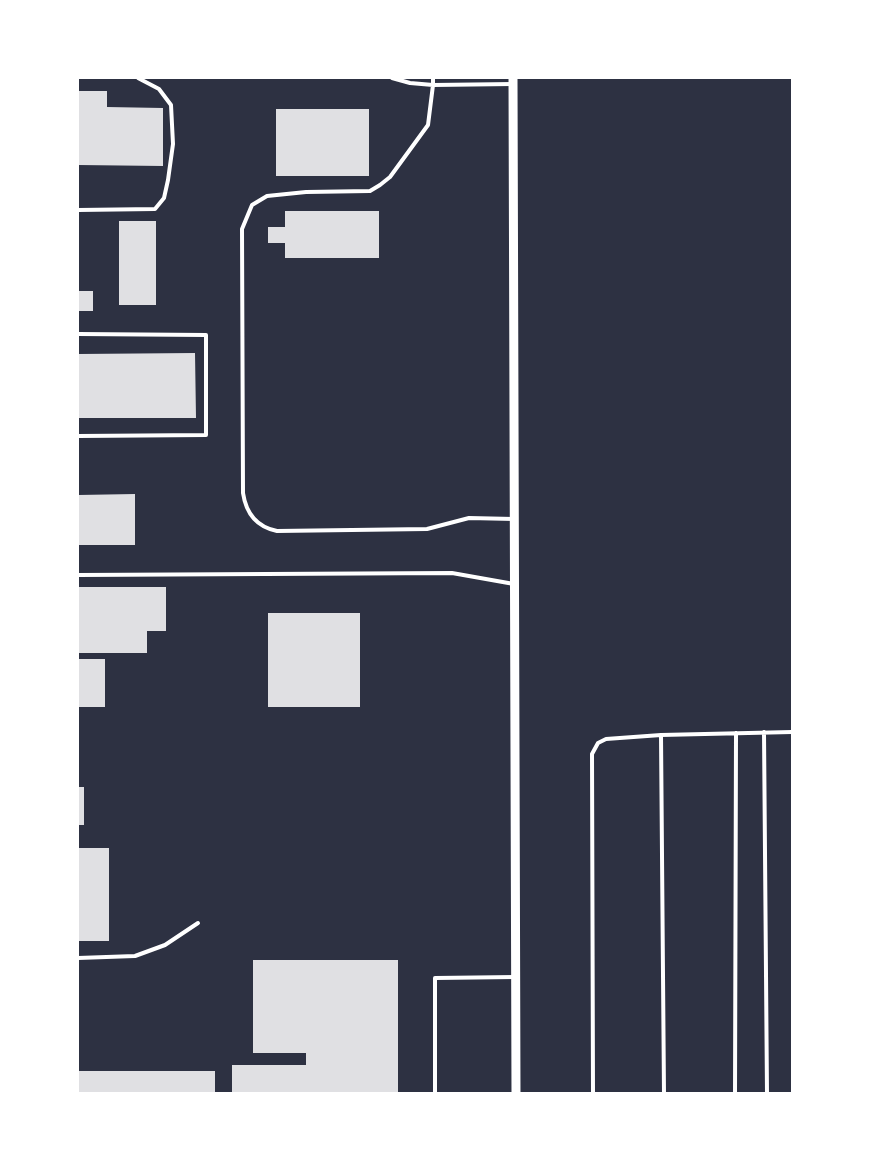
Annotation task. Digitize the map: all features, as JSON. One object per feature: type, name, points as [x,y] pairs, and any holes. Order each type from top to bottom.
[{"type":"street","points":[[513,81],[516,1094]]},
{"type":"lane","points":[[78,210],[155,209],[164,198],[173,144],[171,105],[159,89],[138,78]]},
{"type":"lane","points":[[392,78],[410,83],[433,85],[513,81]]},
{"type":"lane","points":[[433,78],[428,125],[390,178],[370,191],[306,192],[268,196],[252,205],[245,218],[242,229],[243,492],[245,504],[258,524],[277,531],[427,529],[469,518],[514,519]]},
{"type":"lane","points":[[78,334],[206,335],[207,414],[206,435],[78,436]]},
{"type":"lane","points":[[78,575],[452,573],[514,584]]},
{"type":"lane","points":[[764,732],[766,1094]]},
{"type":"lane","points":[[593,1094],[592,754],[598,744],[606,739],[661,735],[792,732]]},
{"type":"lane","points":[[735,1094],[736,733]]},
{"type":"lane","points":[[661,735],[664,1094]]},
{"type":"lane","points":[[78,958],[136,956],[165,945],[198,923]]},
{"type":"lane","points":[[435,1094],[435,978],[516,977]]},
{"type":"building","points":[[78,91],[107,91],[107,107],[163,108],[163,166],[78,165]]},
{"type":"building","points":[[276,109],[369,109],[369,176],[276,176]]},
{"type":"building","points":[[285,211],[379,211],[379,258],[285,258],[285,243],[268,243],[268,227],[285,227]]},
{"type":"building","points":[[119,221],[156,221],[156,305],[119,305]]},
{"type":"building","points":[[78,291],[93,291],[93,311],[78,311]]},
{"type":"building","points":[[195,353],[196,418],[78,418],[78,354]]},
{"type":"building","points":[[135,494],[135,545],[78,545],[78,495]]},
{"type":"building","points":[[78,587],[166,587],[166,631],[147,631],[147,653],[78,653]]},
{"type":"building","points":[[268,613],[360,613],[360,707],[268,707]]},
{"type":"building","points":[[78,659],[105,659],[105,707],[78,707]]},
{"type":"building","points":[[78,787],[84,787],[84,825],[78,825]]},
{"type":"building","points":[[78,848],[109,848],[109,941],[78,941]]},
{"type":"building","points":[[253,960],[398,960],[398,1094],[232,1094],[232,1065],[306,1065],[306,1053],[253,1053]]},
{"type":"building","points":[[78,1071],[215,1071],[215,1094],[78,1094]]}]
